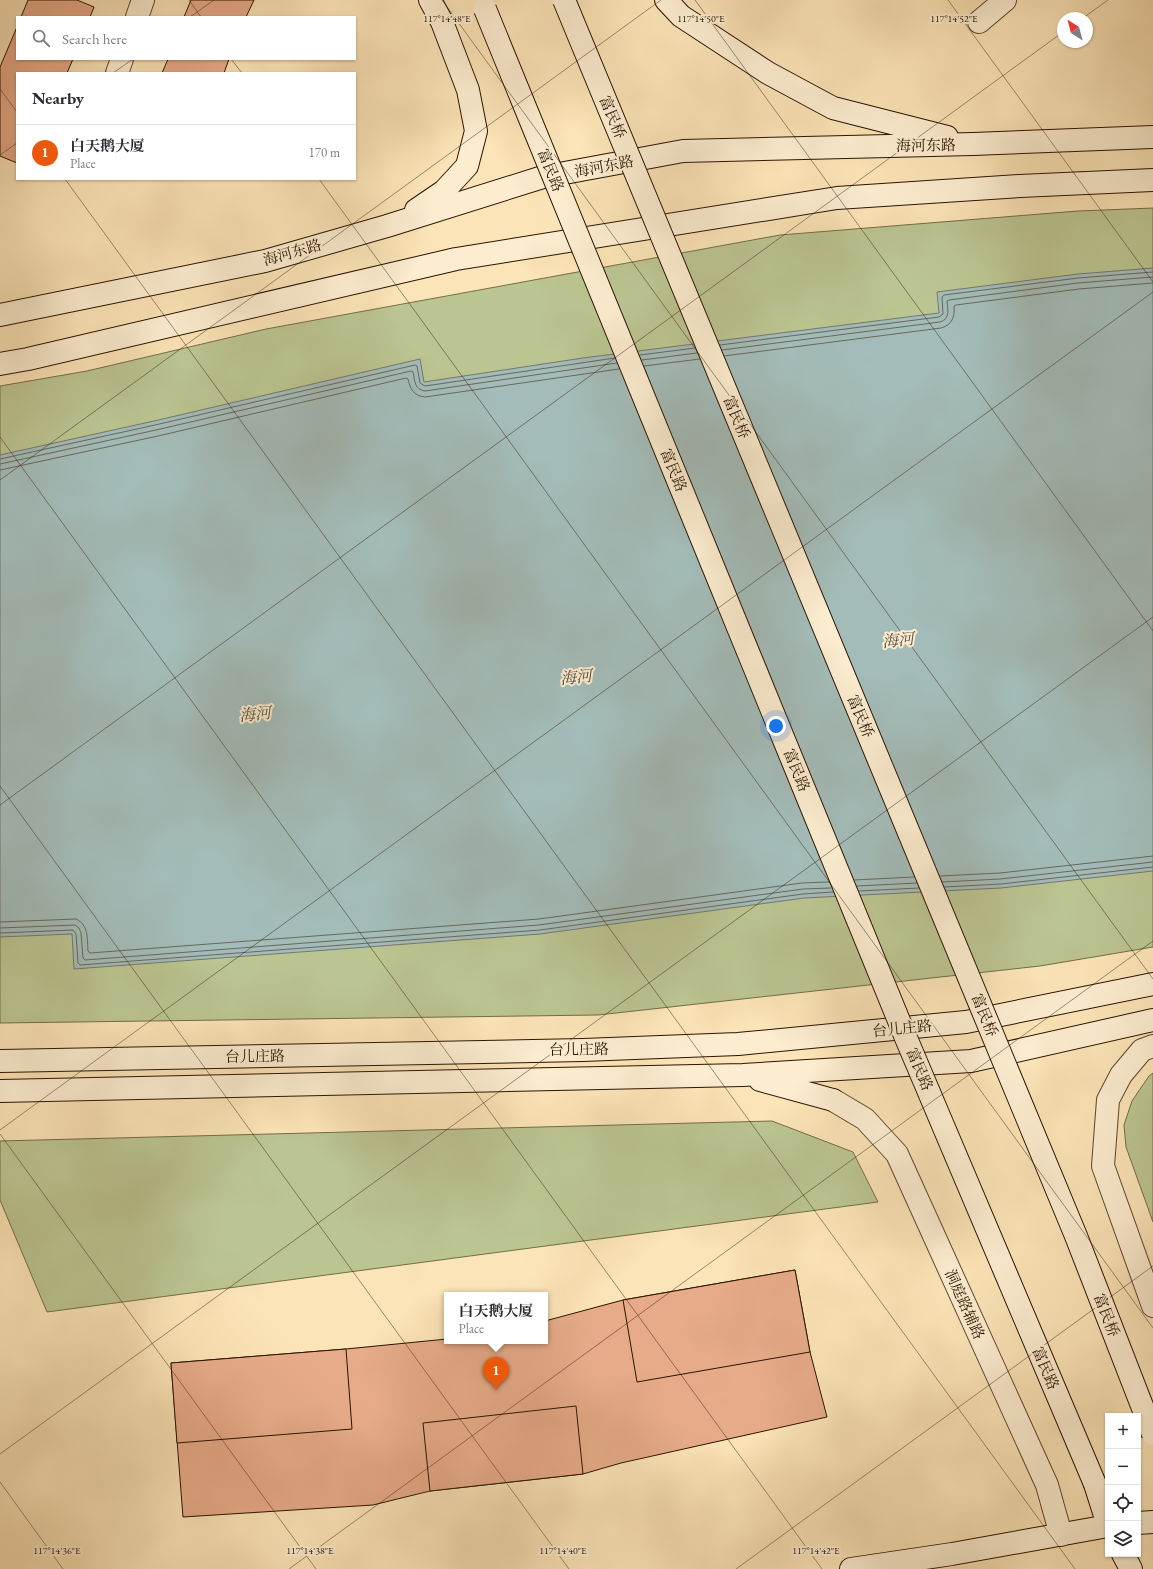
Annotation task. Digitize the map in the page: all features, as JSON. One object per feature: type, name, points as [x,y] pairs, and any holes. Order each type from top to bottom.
[{"type":"main road","points":[[137,16],[143,0]]},
{"type":"main road","points":[[387,226],[420,207],[444,190],[468,166],[476,131],[468,90],[442,22],[430,0]]},
{"type":"main road","name":"富民桥","points":[[564,0],[1073,1228],[1153,1434]]},
{"type":"main road","points":[[666,0],[681,16],[768,73],[833,108],[973,144]]},
{"type":"main road","points":[[979,22],[1005,0]]},
{"type":"main road","name":"富民路","points":[[482,4],[906,1038],[1095,1484],[1106,1521]]},
{"type":"main road","points":[[118,72],[122,60]]},
{"type":"main road","name":"海河东路","points":[[0,315],[265,260],[387,226],[543,177],[683,151],[973,144],[1153,136]]},
{"type":"main road","points":[[0,364],[28,359],[456,259],[837,198],[1020,186],[1153,180]]},
{"type":"main road","name":"台儿庄路","points":[[0,1061],[583,1050],[738,1044],[966,1022],[1153,984]]},
{"type":"main road","name":"台儿庄路","points":[[0,1091],[743,1075],[971,1061],[1153,1020]]},
{"type":"main road","points":[[1153,1046],[1142,1050],[1121,1075],[1108,1100],[1103,1166],[1153,1306]]},
{"type":"main road","name":"洞庭路辅路","points":[[743,1075],[833,1100],[865,1119],[898,1154],[1047,1485],[1061,1535]]},
{"type":"main road","points":[[1141,1523],[1153,1522]]},
{"type":"main road","points":[[851,1569],[953,1561],[1061,1535],[1105,1527]]},
{"type":"main road","points":[[1125,1557],[1131,1569]]},
{"type":"green space","points":[[1153,208],[1153,947],[1040,966],[598,1015],[0,1023],[0,386],[87,371],[266,329],[780,235],[1078,211]]},
{"type":"green space","points":[[1153,1073],[1153,1222],[1126,1147],[1124,1125],[1132,1101],[1149,1076]]},
{"type":"green space","points":[[772,1121],[853,1152],[878,1202],[47,1312],[0,1200],[0,1141]]},
{"type":"water","name":"海河","points":[[1153,268],[1153,871],[1001,888],[804,898],[540,934],[74,969],[72,934],[0,937],[0,455],[420,359],[424,382],[583,358],[939,313],[937,292],[1078,274]]},
{"type":"building","points":[[28,0],[77,0],[94,7],[90,16],[21,16]]},
{"type":"building","points":[[191,0],[254,0],[246,16],[184,16]]},
{"type":"building","points":[[16,29],[16,60],[73,60],[67,72],[16,72],[16,163],[0,156],[0,67]]},
{"type":"building","points":[[168,60],[229,60],[224,72],[162,72]]},
{"type":"building","points":[[795,1270],[810,1352],[827,1417],[621,1463],[583,1474],[430,1491],[373,1505],[183,1517],[171,1363],[444,1339],[444,1344],[548,1344],[548,1320],[623,1300]]},
{"type":"building","points":[[795,1270],[810,1352],[637,1382],[623,1300]]},
{"type":"building","points":[[346,1349],[352,1429],[177,1443],[171,1363]]},
{"type":"building","points":[[576,1406],[583,1474],[430,1491],[423,1423]]},
{"type":"place","name":"白天鹅大厦","points":[[496,1390]]}]
